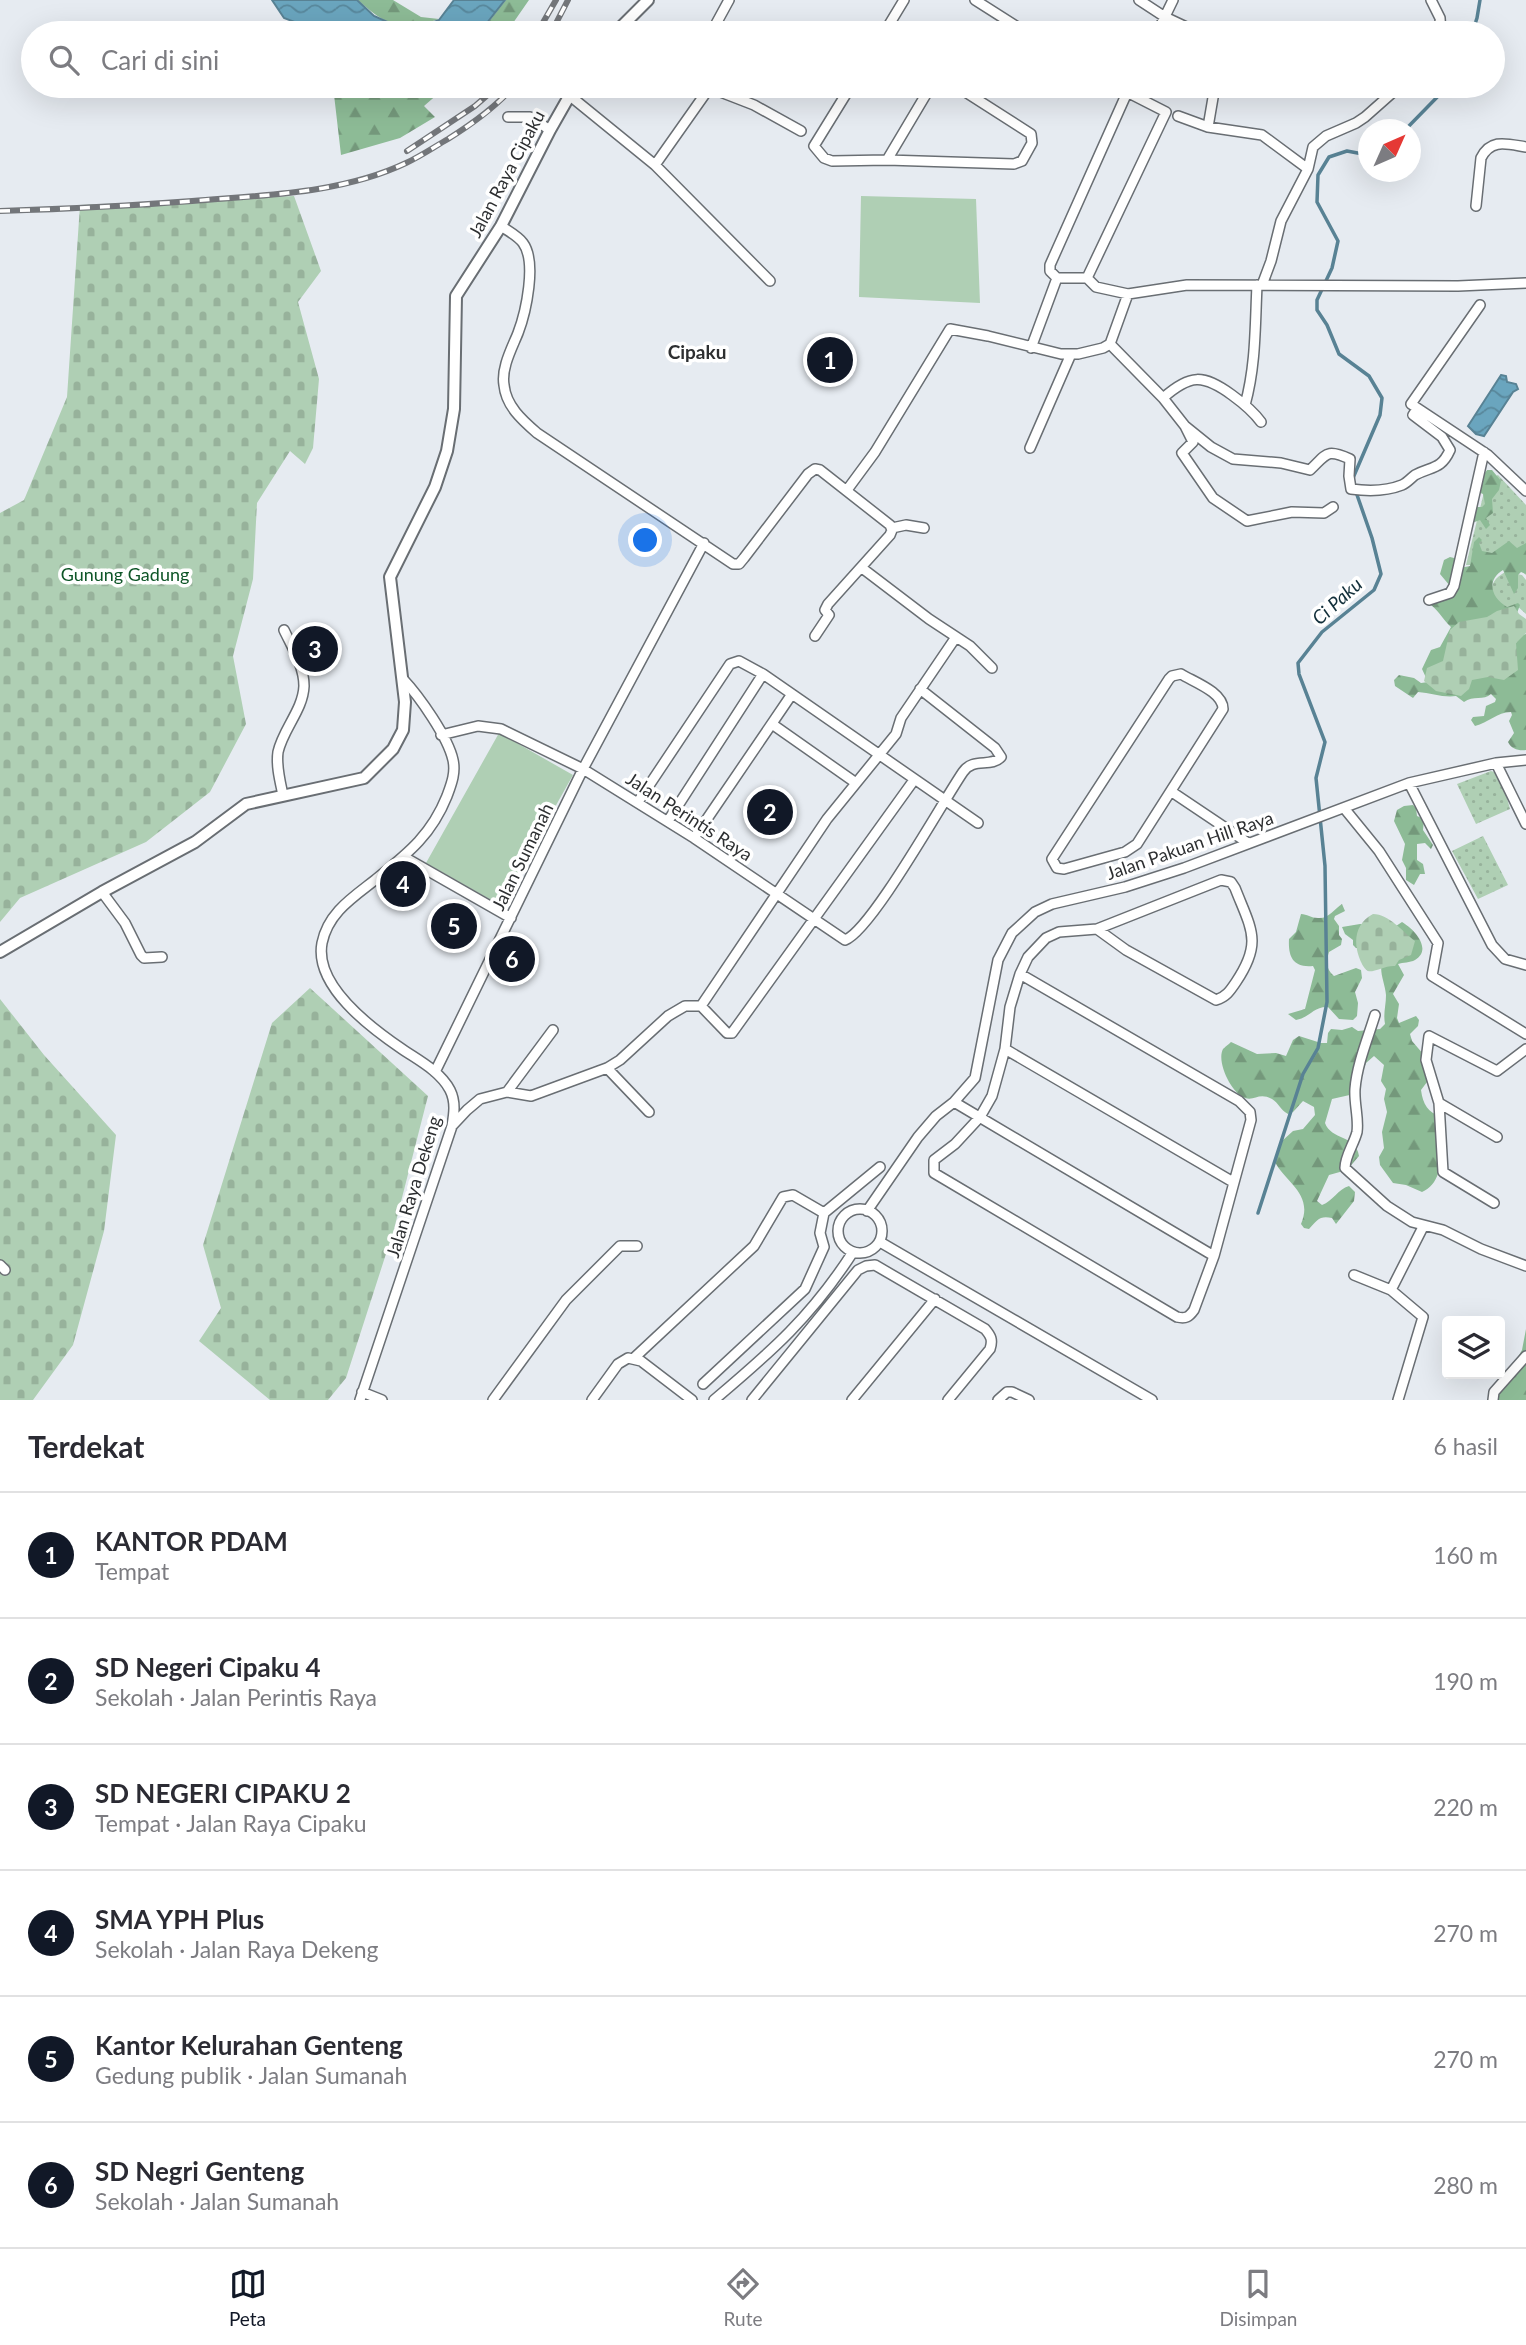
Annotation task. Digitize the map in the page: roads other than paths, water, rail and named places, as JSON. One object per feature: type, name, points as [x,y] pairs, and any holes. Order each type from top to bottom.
[{"type":"street","points":[[627,21],[648,0]]},
{"type":"street","points":[[718,21],[729,0]]},
{"type":"street","points":[[891,21],[904,0]]},
{"type":"street","points":[[975,0],[1008,21]]},
{"type":"street","points":[[1139,0],[1174,21]]},
{"type":"street","points":[[1164,21],[1173,0]]},
{"type":"street","points":[[1431,0],[1440,21]]},
{"type":"street","name":"Jalan Raya Cipaku","points":[[283,795],[363,779],[393,749],[403,730],[405,702],[390,577],[435,487],[447,451],[454,409],[456,296],[501,226],[568,98]]},
{"type":"street","points":[[581,98],[655,165],[770,281]]},
{"type":"street","points":[[655,165],[700,98]]},
{"type":"street","points":[[737,98],[801,131]]},
{"type":"street","points":[[844,98],[814,146],[824,158],[832,161],[1014,164],[1022,161],[1032,144],[1031,134],[975,98]]},
{"type":"street","points":[[887,160],[924,98]]},
{"type":"street","points":[[1124,98],[1051,265],[1050,271],[1057,278],[1087,278],[1096,287],[1128,294],[1187,285],[1458,286],[1526,283]]},
{"type":"street","points":[[1087,278],[1166,111],[1144,98]]},
{"type":"street","points":[[1208,128],[1213,98]]},
{"type":"street","points":[[1245,405],[1251,384],[1259,285],[1271,261],[1281,221],[1308,169],[1312,147],[1318,140],[1356,123],[1386,98]]},
{"type":"street","points":[[1178,116],[1208,128],[1262,135],[1308,169]]},
{"type":"street","points":[[508,117],[533,117],[550,130]]},
{"type":"street","points":[[1476,206],[1481,158],[1484,153],[1493,144],[1500,143],[1526,147]]},
{"type":"street","points":[[501,226],[522,241],[527,250],[530,280],[522,324],[504,372],[505,391],[515,411],[537,433],[733,565],[739,564],[815,469],[847,490],[892,528]]},
{"type":"street","points":[[1031,348],[1057,278]]},
{"type":"street","points":[[847,490],[875,453],[950,330],[988,335],[1031,348],[1071,354],[1103,348],[1110,344],[1128,294]]},
{"type":"street","points":[[1480,305],[1411,404],[1484,452],[1526,491]]},
{"type":"street","points":[[1110,344],[1163,398],[1185,426],[1193,442],[1182,453],[1213,498],[1247,521],[1292,512],[1324,513],[1333,508]]},
{"type":"street","points":[[1030,447],[1071,354]]},
{"type":"street","points":[[1163,398],[1176,387],[1195,380],[1212,381],[1245,405],[1261,422]]},
{"type":"street","points":[[1185,426],[1211,447],[1241,461],[1281,463],[1310,470],[1322,456],[1335,452],[1350,459],[1349,476],[1352,489],[1364,491],[1402,485],[1445,461],[1450,450],[1442,437],[1413,415],[1417,409]]},
{"type":"street","points":[[1429,600],[1450,593],[1454,586],[1484,452]]},
{"type":"street","points":[[892,528],[906,525],[924,527]]},
{"type":"street","points":[[815,636],[829,615],[825,610],[828,604],[890,535],[892,528]]},
{"type":"street","name":"Jalan Sumanah","points":[[435,1072],[583,769],[704,544]]},
{"type":"street","points":[[862,568],[911,607],[970,646],[992,668]]},
{"type":"street","points":[[0,952],[102,892],[195,842],[246,804],[283,795],[278,769],[279,748],[302,699],[304,685],[301,667],[284,630]]},
{"type":"street","points":[[701,1006],[827,819],[900,728],[901,718],[956,637]]},
{"type":"street","points":[[638,802],[730,664],[739,661],[763,674],[978,823]]},
{"type":"street","points":[[668,821],[763,674]]},
{"type":"street","points":[[1181,674],[1219,697],[1223,709],[1172,792],[1141,839],[1132,847],[1115,855],[1064,869],[1054,866],[1052,859],[1168,679],[1181,674]]},
{"type":"street","name":"Jalan Raya Dekeng","points":[[360,1396],[452,1126],[454,1102],[450,1091],[435,1072],[383,1036],[352,1008],[334,988],[322,963],[322,944],[332,918],[346,903],[422,840],[433,825],[453,780],[453,760],[441,735],[417,694],[403,679]]},
{"type":"street","points":[[920,689],[1001,754],[996,761],[977,762],[968,767],[946,802]]},
{"type":"street","points":[[694,838],[792,694]]},
{"type":"street","points":[[772,724],[856,783]]},
{"type":"street","name":"Jalan Perintis Raya","points":[[441,735],[478,726],[501,729],[583,769],[668,821],[845,940],[852,937],[875,910],[946,802]]},
{"type":"street","name":"Jalan Pakuan Hill Raya","points":[[867,1210],[918,1137],[975,1078],[998,960],[1012,933],[1035,912],[1052,904],[1150,880],[1409,783],[1496,763],[1526,760]]},
{"type":"street","points":[[1496,763],[1526,824]]},
{"type":"street","points":[[452,1126],[480,1099],[507,1092],[531,1096],[607,1069],[668,1016],[685,1006],[701,1006],[727,1032],[732,1032],[914,780]]},
{"type":"street","points":[[1409,783],[1492,945],[1506,959],[1526,965]]},
{"type":"street","points":[[1172,792],[1248,843]]},
{"type":"street","points":[[1344,808],[1379,852],[1438,943],[1432,976],[1526,1034]]},
{"type":"street","points":[[404,857],[511,918]]},
{"type":"street","points":[[1020,974],[1245,1105],[1251,1119],[1214,1256],[1194,1311],[1184,1319],[934,1173],[934,1160],[954,1144],[980,1116],[992,1096],[1005,1049],[1010,1007],[1020,974],[1028,957],[1046,938],[1059,932],[1097,929],[1226,880],[1236,888],[1252,932],[1252,949],[1247,965],[1228,993],[1211,1000],[1126,950],[1097,929]]},
{"type":"street","points":[[102,892],[125,923],[141,955],[144,958],[162,957]]},
{"type":"street","points":[[1376,1014],[1356,1084],[1358,1121],[1356,1136],[1345,1167],[1396,1212],[1423,1227],[1443,1230],[1481,1249],[1526,1266]]},
{"type":"street","points":[[507,1092],[553,1030]]},
{"type":"street","points":[[1494,1203],[1443,1171],[1439,1103],[1426,1060],[1429,1036],[1497,1071],[1526,1049]]},
{"type":"street","points":[[1005,1049],[1233,1182]]},
{"type":"street","points":[[607,1069],[649,1112]]},
{"type":"street","points":[[954,1102],[1214,1256]]},
{"type":"street","points":[[1439,1103],[1497,1138]]},
{"type":"street","points":[[703,1384],[805,1289],[824,1247],[820,1233],[824,1213],[880,1167]]},
{"type":"street","points":[[634,1358],[754,1246],[783,1197],[793,1195],[824,1213]]},
{"type":"street","points":[[854,1210],[867,1210],[881,1223],[880,1242],[868,1252],[846,1249],[839,1237],[842,1218],[854,1210]]},
{"type":"street","points":[[1391,1290],[1423,1227]]},
{"type":"street","points":[[880,1242],[1152,1400]]},
{"type":"street","points":[[492,1400],[566,1300],[620,1246],[637,1246]]},
{"type":"street","points":[[714,1400],[806,1317],[853,1252]]},
{"type":"street","points":[[752,1400],[858,1270],[875,1265],[985,1329],[992,1342],[990,1349],[948,1400]]},
{"type":"street","points":[[1354,1275],[1391,1290],[1420,1313],[1423,1319],[1398,1400]]},
{"type":"street","points":[[852,1400],[935,1299]]},
{"type":"street","points":[[1493,1400],[1494,1392],[1526,1356]]},
{"type":"street","points":[[592,1400],[618,1364],[628,1358],[641,1361],[692,1400]]},
{"type":"street","points":[[998,1400],[1002,1394],[1013,1392],[1029,1400]]},
{"type":"street","points":[[360,1396],[382,1400]]},
{"type":"water","points":[[272,0],[357,0],[374,16],[385,21],[292,21],[284,18]]},
{"type":"water","points":[[454,0],[505,0],[488,21],[436,21]]},
{"type":"water","points":[[1501,375],[1506,376],[1507,382],[1516,384],[1518,389],[1513,392],[1484,436],[1476,434],[1468,426]]},
{"type":"waterway","name":"Ci Paku","points":[[1476,21],[1480,0]]},
{"type":"waterway","name":"Ci Paku","points":[[1416,119],[1436,98]]},
{"type":"waterway","name":"Ci Paku","points":[[1353,478],[1380,415],[1382,398],[1369,376],[1339,354],[1327,325],[1317,310],[1317,300],[1332,268],[1338,241],[1317,202],[1318,175],[1329,157],[1347,151],[1358,153]]},
{"type":"waterway","name":"Ci Paku","points":[[1258,1213],[1303,1074],[1318,1048],[1327,1002],[1325,866],[1316,778],[1325,742],[1299,674],[1298,663],[1322,632],[1374,590],[1381,574],[1356,492]]},
{"type":"railway","points":[[544,21],[556,0]]},
{"type":"railway","points":[[557,21],[568,0]]},
{"type":"railway","points":[[407,151],[484,98]]},
{"type":"railway","points":[[0,211],[246,197],[355,181],[406,163],[457,133],[502,98]]},
{"type":"place","name":"KANTOR PDAM","points":[[830,360]]},
{"type":"place","name":"SD NEGERI CIPAKU 2","points":[[315,649]]},
{"type":"place","name":"SD Negeri Cipaku 4","points":[[770,812]]},
{"type":"place","name":"SMA YPH Plus","points":[[403,884]]},
{"type":"place","name":"Kantor Kelurahan Genteng","points":[[454,926]]},
{"type":"place","name":"SD Negri Genteng","points":[[512,959]]},
{"type":"district","name":"Cipaku","points":[[697,352]]},
{"type":"park label","name":"Gunung Gadung","points":[[125,575]]}]
